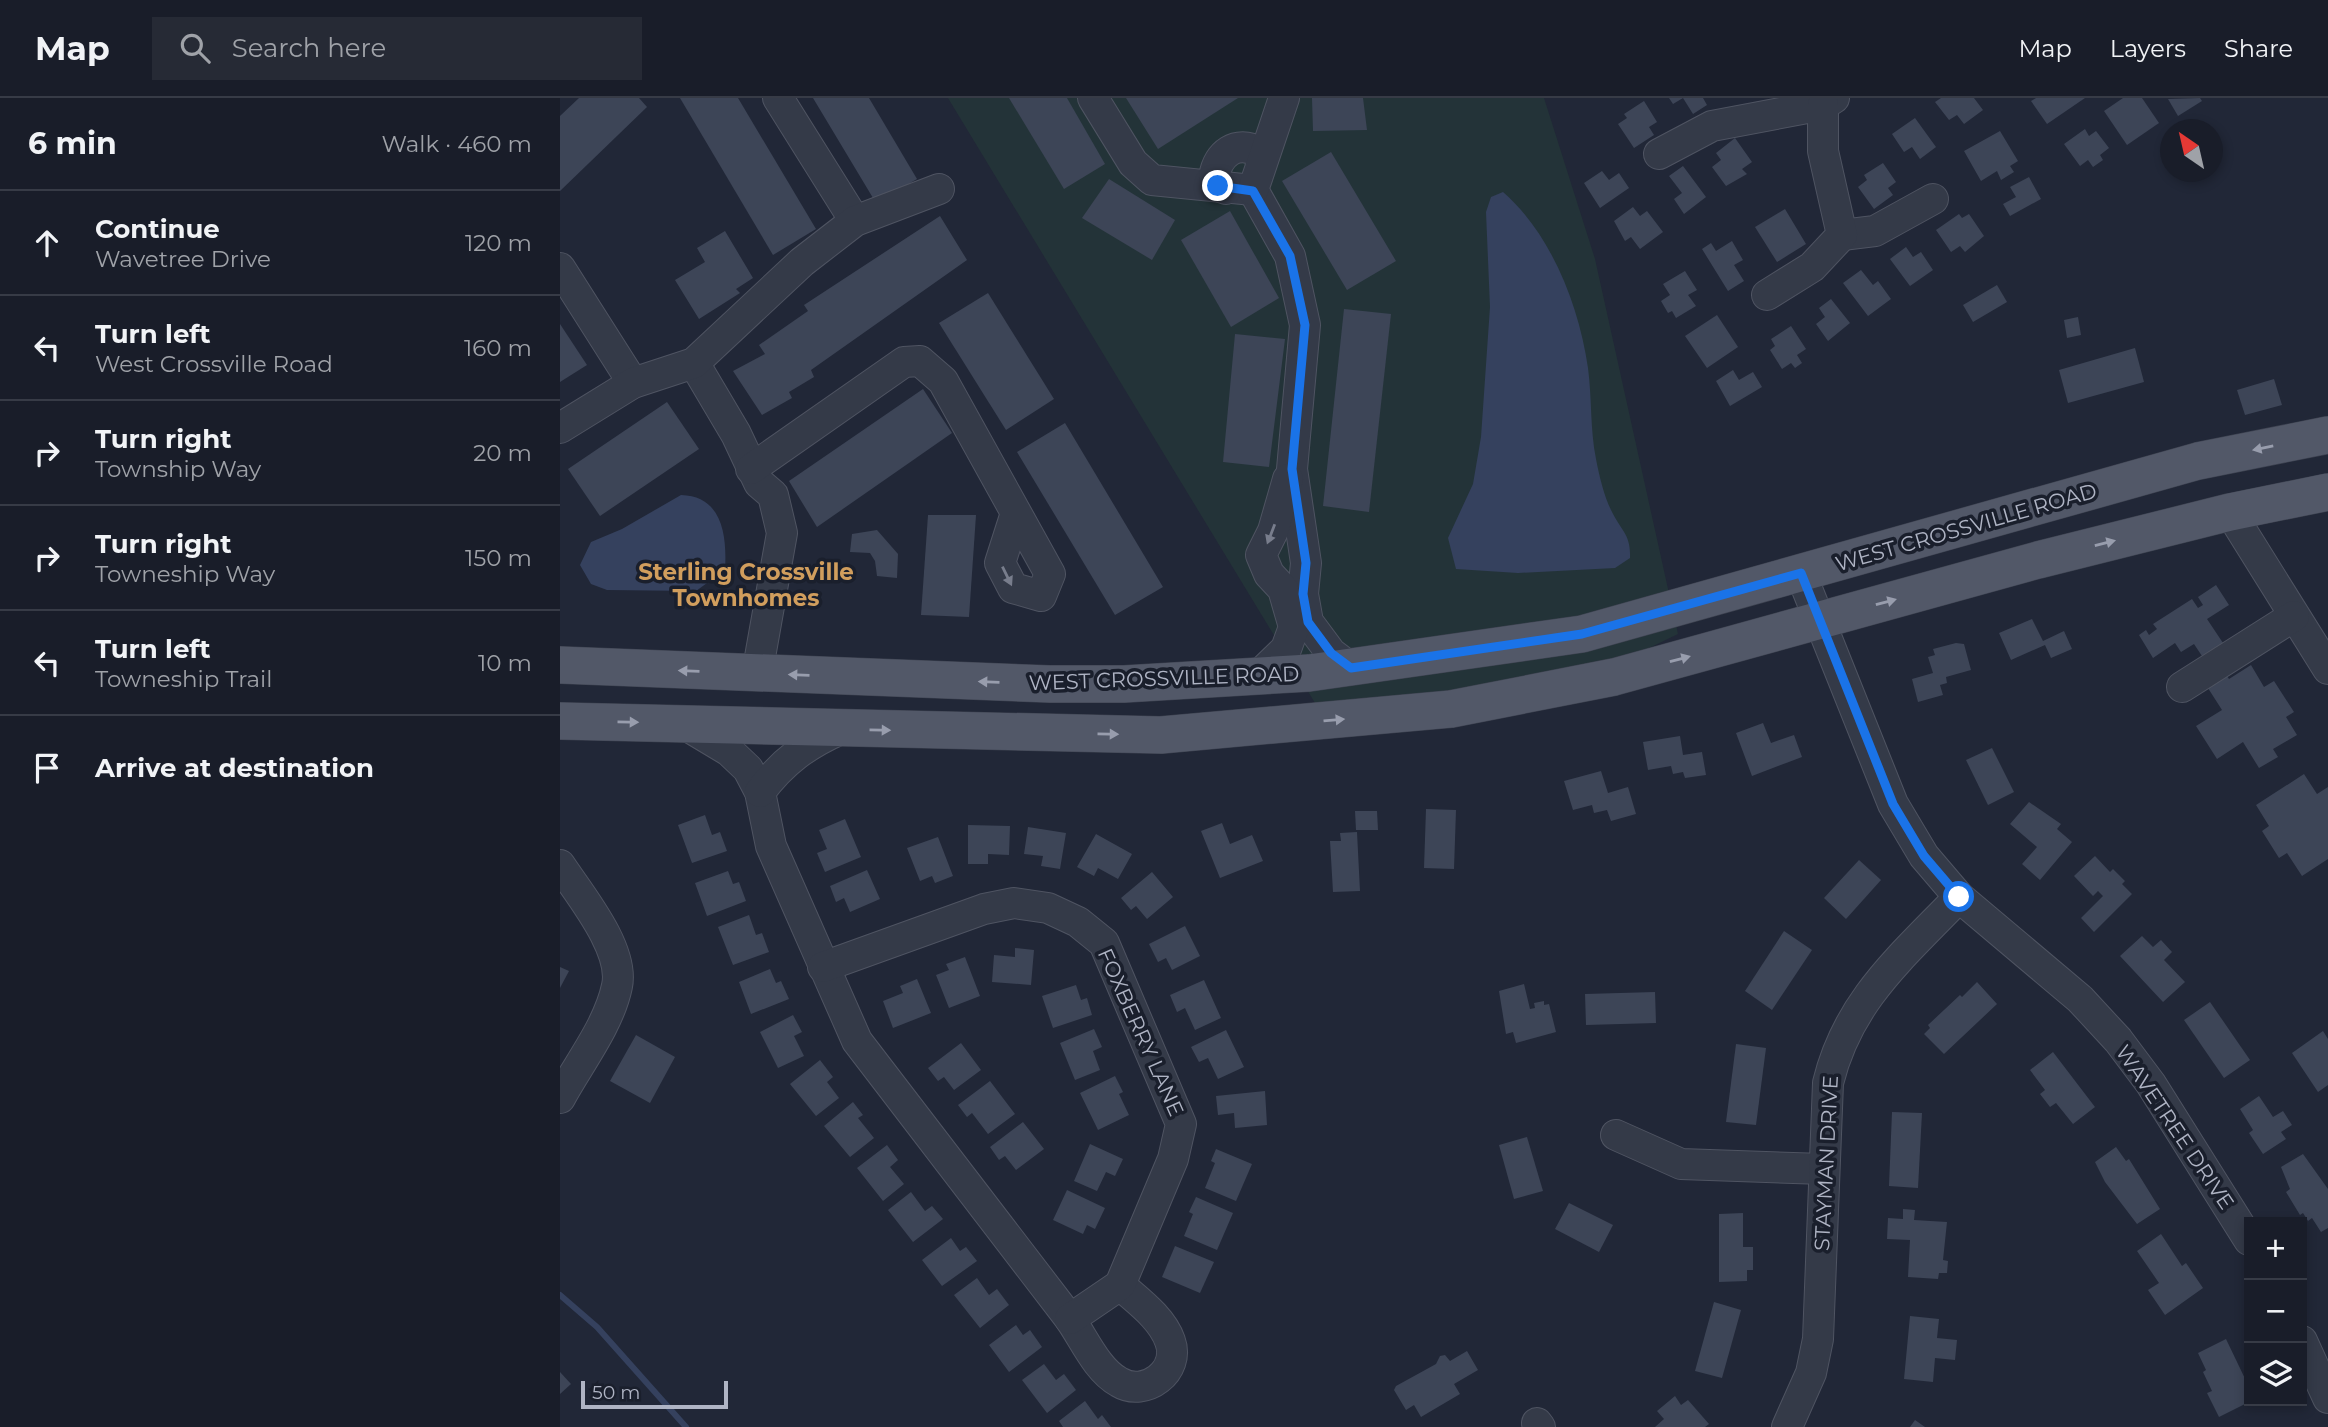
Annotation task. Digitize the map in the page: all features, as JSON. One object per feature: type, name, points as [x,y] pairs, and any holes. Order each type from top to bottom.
[{"type":"main road","name":"WEST CROSSVILLE ROAD","points":[[560,665],[1050,684],[1124,684],[1257,677],[1351,668],[1582,634],[2198,461],[2328,435]]},
{"type":"main road","points":[[560,721],[1161,735],[1451,709],[1614,677],[2038,560],[2230,512],[2328,492]]},
{"type":"street","points":[[778,98],[855,221]]},
{"type":"street","points":[[1093,98],[1133,163],[1152,180],[1246,181]]},
{"type":"street","points":[[1246,181],[1284,98]]},
{"type":"street","points":[[1659,154],[1712,127],[1828,102],[1823,151],[1842,235]]},
{"type":"street","points":[[1246,181],[1290,256],[1305,325],[1292,469],[1273,531],[1261,555],[1269,574],[1283,589],[1301,624],[1351,668]]},
{"type":"street","points":[[560,428],[633,383],[694,363],[802,262],[855,221],[939,189]]},
{"type":"street","points":[[1768,295],[1812,267],[1842,235],[1875,231],[1933,199]]},
{"type":"street","points":[[560,268],[633,383]]},
{"type":"street","points":[[755,476],[904,362],[920,361],[943,381],[1050,574],[1041,596],[1013,588],[1000,563],[1016,513]]},
{"type":"street","points":[[694,363],[736,433],[755,476],[773,495],[782,533],[771,581],[757,674]]},
{"type":"street","points":[[1257,677],[1286,649],[1301,624],[1306,563],[1292,469]]},
{"type":"street","points":[[2230,512],[2328,669]]},
{"type":"street","name":"WAVETREE DRIVE","points":[[1801,573],[1893,804],[1924,856],[1959,897],[2080,999],[2118,1040],[2151,1084],[2244,1232]]},
{"type":"street","points":[[2182,687],[2294,615]]},
{"type":"street","points":[[684,723],[729,751],[748,769],[760,792],[771,846],[857,1041],[1070,1318],[1100,1364],[1116,1381],[1129,1387],[1147,1387],[1165,1372],[1172,1360],[1171,1342],[1147,1309],[1120,1285],[1070,1318]]},
{"type":"street","points":[[760,792],[776,770],[807,744],[841,729]]},
{"type":"street","points":[[560,865],[601,928],[614,955],[618,984],[605,1017],[560,1098]]},
{"type":"street","name":"STAYMAN DRIVE","points":[[1787,1427],[1811,1373],[1818,1339],[1828,1083],[1846,1028],[1870,991],[1959,897]]},
{"type":"street","name":"FOXBERRY LANE","points":[[823,967],[984,909],[1014,903],[1048,908],[1068,917],[1104,943],[1181,1124],[1173,1159],[1120,1285]]},
{"type":"street","points":[[1616,1135],[1681,1164],[1824,1169]]},
{"type":"street","points":[[2303,1343],[2328,1398]]},
{"type":"shaded area","points":[[948,98],[1544,98],[1595,259],[1678,634],[1514,713],[1332,731]]},
{"type":"water","points":[[1503,192],[1520,209],[1549,250],[1578,320],[1588,368],[1594,448],[1599,472],[1608,504],[1627,538],[1630,550],[1630,558],[1615,568],[1518,573],[1456,569],[1448,538],[1473,484],[1481,437],[1490,307],[1486,212],[1491,197]]},
{"type":"water","points":[[681,495],[695,497],[706,503],[720,520],[725,544],[725,570],[696,591],[607,590],[591,584],[580,565],[591,542],[622,529]]},
{"type":"building","points":[[579,98],[639,98],[647,107],[560,191],[560,116]]},
{"type":"building","points":[[680,98],[738,98],[816,229],[773,255]]},
{"type":"building","points":[[813,98],[869,98],[917,179],[876,203]]},
{"type":"building","points":[[1009,98],[1067,98],[1105,164],[1064,189]]},
{"type":"building","points":[[1126,98],[1238,98],[1158,149]]},
{"type":"building","points":[[1312,98],[1363,98],[1367,130],[1313,131]]},
{"type":"building","points":[[1669,98],[1683,98],[1673,104]]},
{"type":"building","points":[[1683,98],[1703,98],[1707,105],[1693,114]]},
{"type":"building","points":[[1941,98],[1974,98],[1983,110],[1964,124],[1957,115],[1949,120],[1935,102]]},
{"type":"building","points":[[2036,98],[2085,98],[2047,124],[2031,101]]},
{"type":"building","points":[[2123,98],[2142,98],[2159,123],[2127,145],[2104,111]]},
{"type":"building","points":[[2200,98],[2202,101],[2178,116],[2168,99]]},
{"type":"building","points":[[1644,101],[1657,122],[1649,127],[1654,135],[1634,148],[1618,124],[1627,118],[1624,114]]},
{"type":"building","points":[[1915,118],[1936,147],[1920,159],[1912,147],[1904,152],[1892,134]]},
{"type":"building","points":[[2085,129],[2089,136],[2096,131],[2109,148],[2100,155],[2103,160],[2093,167],[2088,160],[2080,166],[2064,144]]},
{"type":"building","points":[[2000,131],[2018,161],[2010,166],[2014,172],[2001,180],[1997,171],[1981,181],[1964,151]]},
{"type":"building","points":[[1735,138],[1752,162],[1742,169],[1747,174],[1726,186],[1712,167],[1721,160],[1716,153]]},
{"type":"building","points":[[1331,152],[1396,261],[1347,290],[1282,181]]},
{"type":"building","points":[[1883,163],[1896,182],[1888,188],[1893,195],[1874,209],[1858,187],[1867,180],[1864,175]]},
{"type":"building","points":[[1683,166],[1706,197],[1684,214],[1674,199],[1682,193],[1669,176]]},
{"type":"building","points":[[1602,171],[1609,180],[1619,173],[1629,188],[1600,208],[1584,183]]},
{"type":"building","points":[[2029,177],[2041,199],[2010,216],[2003,204],[2016,197],[2010,187]]},
{"type":"building","points":[[1109,179],[1175,220],[1152,260],[1082,218]]},
{"type":"building","points":[[1633,207],[1640,216],[1647,211],[1663,232],[1640,249],[1631,237],[1625,241],[1614,221]]},
{"type":"building","points":[[1785,209],[1806,244],[1777,262],[1755,227]]},
{"type":"building","points":[[1230,211],[1279,298],[1231,327],[1181,240]]},
{"type":"building","points":[[1959,214],[1962,218],[1969,214],[1984,236],[1965,252],[1960,246],[1951,252],[1936,230]]},
{"type":"building","points":[[940,216],[967,260],[811,370],[814,377],[789,392],[792,398],[762,415],[733,371],[765,354],[759,345],[808,311],[804,305]]},
{"type":"building","points":[[725,231],[753,278],[736,289],[740,293],[699,319],[675,280],[705,262],[697,248]]},
{"type":"building","points":[[1732,241],[1743,260],[1734,265],[1744,281],[1728,291],[1702,249],[1711,243],[1716,251]]},
{"type":"building","points":[[1906,247],[1913,257],[1921,252],[1933,270],[1910,286],[1890,259]]},
{"type":"building","points":[[1861,270],[1873,285],[1878,281],[1891,299],[1868,316],[1843,283]]},
{"type":"building","points":[[1685,271],[1697,290],[1688,295],[1696,306],[1676,318],[1672,311],[1668,313],[1661,301],[1670,295],[1663,284]]},
{"type":"building","points":[[1997,285],[2007,302],[1973,322],[1963,305]]},
{"type":"building","points":[[988,293],[1054,399],[1006,430],[939,323]]},
{"type":"building","points":[[1831,299],[1850,323],[1828,341],[1816,324],[1825,317],[1819,308]]},
{"type":"building","points":[[1344,309],[1391,314],[1369,512],[1323,506]]},
{"type":"building","points":[[1717,315],[1738,347],[1707,368],[1685,336]]},
{"type":"building","points":[[2078,317],[2081,335],[2067,338],[2064,320]]},
{"type":"building","points":[[560,324],[587,365],[560,382]]},
{"type":"building","points":[[1791,326],[1806,349],[1797,355],[1802,363],[1795,368],[1791,363],[1782,369],[1770,350],[1775,346],[1771,339]]},
{"type":"building","points":[[1235,334],[1285,339],[1269,467],[1223,462]]},
{"type":"building","points":[[2135,348],[2144,382],[2068,403],[2059,370]]},
{"type":"building","points":[[1733,370],[1739,380],[1753,372],[1762,387],[1730,406],[1716,381]]},
{"type":"building","points":[[2274,379],[2282,405],[2245,415],[2237,390]]},
{"type":"building","points":[[923,389],[952,433],[817,527],[789,481]]},
{"type":"building","points":[[667,402],[699,449],[600,516],[568,469]]},
{"type":"building","points":[[1065,423],[1163,587],[1115,615],[1017,452]]},
{"type":"building","points":[[928,515],[976,515],[969,617],[921,615]]},
{"type":"building","points":[[877,530],[898,554],[897,578],[877,576],[875,561],[870,553],[850,552],[852,534]]},
{"type":"building","points":[[2216,585],[2229,605],[2207,619],[2223,643],[2202,656],[2194,644],[2181,652],[2175,643],[2153,658],[2139,635],[2146,630],[2149,635],[2157,629],[2153,624],[2192,599],[2198,608],[2203,605],[2198,597]]},
{"type":"building","points":[[2032,619],[2043,641],[2064,631],[2072,649],[2051,658],[2045,645],[2011,660],[1999,633]]},
{"type":"building","points":[[1956,643],[1964,644],[1971,670],[1946,677],[1947,683],[1940,685],[1943,695],[1918,702],[1912,679],[1933,673],[1928,657],[1935,655],[1933,649]]},
{"type":"building","points":[[2251,665],[2264,687],[2274,681],[2294,712],[2286,717],[2297,735],[2273,749],[2278,757],[2259,768],[2243,742],[2217,759],[2196,726],[2222,710],[2206,685],[2225,673],[2229,679]]},
{"type":"building","points":[[1763,723],[1771,743],[1794,735],[1802,757],[1752,776],[1736,733]]},
{"type":"building","points":[[1680,736],[1683,755],[1702,752],[1706,775],[1685,778],[1683,772],[1673,774],[1671,766],[1648,770],[1643,742]]},
{"type":"building","points":[[1992,748],[2014,792],[1988,805],[1966,760]]},
{"type":"building","points":[[1601,771],[1608,793],[1628,787],[1636,814],[1611,821],[1607,810],[1594,813],[1592,805],[1573,810],[1564,781]]},
{"type":"building","points":[[2304,774],[2317,794],[2328,787],[2328,859],[2302,876],[2287,853],[2279,858],[2262,831],[2269,826],[2256,805]]},
{"type":"building","points":[[2029,802],[2061,824],[2057,829],[2072,842],[2040,880],[2022,864],[2037,847],[2010,824]]},
{"type":"building","points":[[1426,809],[1456,810],[1454,869],[1424,868]]},
{"type":"building","points":[[1355,811],[1377,811],[1378,830],[1356,830]]},
{"type":"building","points":[[705,815],[712,835],[720,832],[727,851],[692,863],[678,825]]},
{"type":"building","points":[[845,819],[861,857],[825,872],[817,853],[827,849],[819,830]]},
{"type":"building","points":[[1222,823],[1230,844],[1252,835],[1263,861],[1220,878],[1201,831]]},
{"type":"building","points":[[968,825],[1010,826],[1009,855],[988,854],[988,864],[968,864]]},
{"type":"building","points":[[1028,827],[1066,833],[1060,869],[1041,866],[1043,856],[1024,854]]},
{"type":"building","points":[[1357,832],[1360,891],[1333,892],[1330,841],[1341,841],[1340,833]]},
{"type":"building","points":[[1096,834],[1132,854],[1118,879],[1098,868],[1094,876],[1077,867]]},
{"type":"building","points":[[938,837],[953,876],[935,883],[932,876],[920,881],[907,848]]},
{"type":"building","points":[[2095,856],[2110,872],[2113,869],[2125,881],[2122,884],[2132,894],[2094,932],[2081,918],[2103,896],[2098,891],[2093,896],[2074,876]]},
{"type":"building","points":[[1859,860],[1881,880],[1846,919],[1824,898]]},
{"type":"building","points":[[867,870],[880,899],[850,912],[844,898],[836,902],[830,886]]},
{"type":"building","points":[[728,871],[733,884],[739,882],[746,901],[707,916],[695,883]]},
{"type":"building","points":[[1152,872],[1173,897],[1147,919],[1136,906],[1131,910],[1121,898]]},
{"type":"building","points":[[749,915],[756,935],[762,933],[769,952],[733,965],[718,927]]},
{"type":"building","points":[[1185,926],[1200,956],[1172,970],[1166,958],[1158,962],[1149,944]]},
{"type":"building","points":[[1784,931],[1812,950],[1772,1010],[1745,991]]},
{"type":"building","points":[[2142,936],[2153,947],[2161,940],[2172,952],[2164,960],[2185,982],[2163,1002],[2120,956]]},
{"type":"building","points":[[1015,948],[1034,950],[1031,985],[992,982],[994,955],[1015,957]]},
{"type":"building","points":[[965,957],[980,996],[949,1008],[936,975],[949,970],[946,964]]},
{"type":"building","points":[[560,967],[569,971],[560,988]]},
{"type":"building","points":[[770,969],[776,983],[781,981],[789,999],[751,1014],[739,982]]},
{"type":"building","points":[[917,979],[931,1013],[893,1028],[883,1001],[903,993],[900,986]]},
{"type":"building","points":[[1204,980],[1221,1018],[1195,1030],[1185,1008],[1177,1012],[1170,995]]},
{"type":"building","points":[[1977,982],[1997,1004],[1944,1054],[1924,1034],[1930,1028],[1928,1025]]},
{"type":"building","points":[[1524,984],[1530,1009],[1535,1008],[1534,1003],[1544,1001],[1544,1005],[1549,1004],[1556,1032],[1516,1043],[1513,1032],[1506,1034],[1499,991]]},
{"type":"building","points":[[1076,985],[1081,1000],[1087,998],[1092,1015],[1053,1028],[1042,996]]},
{"type":"building","points":[[1655,992],[1656,1023],[1586,1025],[1585,994]]},
{"type":"building","points":[[2210,1002],[2250,1060],[2224,1078],[2184,1020]]},
{"type":"building","points":[[793,1015],[802,1032],[794,1036],[804,1056],[778,1068],[760,1032]]},
{"type":"building","points":[[1094,1029],[1102,1047],[1093,1051],[1100,1070],[1075,1080],[1060,1043]]},
{"type":"building","points":[[1226,1030],[1244,1067],[1218,1079],[1208,1058],[1199,1062],[1191,1047]]},
{"type":"building","points":[[2323,1031],[2328,1039],[2328,1085],[2318,1092],[2292,1053]]},
{"type":"building","points":[[636,1035],[675,1057],[650,1103],[610,1081]]},
{"type":"building","points":[[961,1043],[981,1070],[954,1090],[944,1077],[938,1081],[928,1068]]},
{"type":"building","points":[[1736,1044],[1766,1048],[1756,1125],[1726,1122]]},
{"type":"building","points":[[2053,1052],[2095,1107],[2073,1124],[2056,1103],[2050,1107],[2040,1094],[2045,1090],[2030,1070]]},
{"type":"building","points":[[820,1060],[833,1077],[827,1082],[839,1098],[816,1116],[790,1084]]},
{"type":"building","points":[[1115,1076],[1123,1092],[1119,1094],[1129,1115],[1098,1130],[1080,1093]]},
{"type":"building","points":[[990,1081],[1015,1114],[988,1134],[972,1113],[967,1117],[958,1105]]},
{"type":"building","points":[[1265,1091],[1267,1125],[1235,1128],[1234,1113],[1218,1115],[1216,1096]]},
{"type":"building","points":[[2259,1096],[2273,1117],[2283,1111],[2292,1125],[2281,1132],[2286,1139],[2263,1154],[2249,1133],[2253,1130],[2240,1109]]},
{"type":"building","points":[[853,1102],[863,1115],[858,1118],[874,1138],[850,1157],[824,1126]]},
{"type":"building","points":[[1892,1112],[1922,1113],[1918,1188],[1889,1186]]},
{"type":"building","points":[[1023,1122],[1044,1149],[1016,1170],[1005,1156],[999,1160],[990,1147]]},
{"type":"building","points":[[1527,1137],[1543,1191],[1514,1199],[1499,1145]]},
{"type":"building","points":[[1090,1144],[1123,1159],[1115,1176],[1106,1172],[1097,1191],[1074,1181]]},
{"type":"building","points":[[887,1145],[898,1160],[890,1167],[904,1184],[883,1201],[857,1168]]},
{"type":"building","points":[[2116,1147],[2126,1161],[2129,1159],[2160,1209],[2137,1224],[2105,1182],[2095,1162]]},
{"type":"building","points":[[1216,1149],[1252,1164],[1236,1201],[1205,1188],[1215,1163],[1211,1161]]},
{"type":"building","points":[[2303,1154],[2328,1189],[2328,1228],[2321,1232],[2312,1218],[2308,1221],[2303,1213],[2300,1215],[2286,1192],[2290,1189],[2281,1167]]},
{"type":"building","points":[[1067,1190],[1105,1208],[1095,1229],[1087,1225],[1083,1234],[1053,1220]]},
{"type":"building","points":[[911,1192],[925,1211],[932,1206],[943,1219],[913,1242],[888,1210]]},
{"type":"building","points":[[1196,1197],[1233,1213],[1217,1250],[1184,1236],[1193,1214],[1189,1212]]},
{"type":"building","points":[[1569,1203],[1613,1225],[1599,1252],[1555,1229]]},
{"type":"building","points":[[1903,1209],[1915,1210],[1914,1220],[1947,1222],[1943,1260],[1948,1261],[1947,1273],[1939,1273],[1938,1279],[1908,1277],[1910,1240],[1887,1239],[1888,1218],[1903,1219]]},
{"type":"building","points":[[1743,1213],[1743,1247],[1753,1247],[1753,1270],[1747,1270],[1747,1281],[1719,1282],[1719,1214]]},
{"type":"building","points":[[2161,1234],[2182,1266],[2186,1263],[2203,1288],[2165,1315],[2148,1290],[2159,1283],[2137,1251]]},
{"type":"building","points":[[951,1238],[960,1251],[966,1247],[977,1261],[942,1286],[922,1260]]},
{"type":"building","points":[[1175,1246],[1214,1262],[1200,1293],[1162,1277]]},
{"type":"building","points":[[977,1278],[989,1295],[997,1289],[1009,1305],[980,1328],[954,1295]]},
{"type":"building","points":[[1714,1302],[1741,1310],[1722,1378],[1695,1371]]},
{"type":"building","points":[[1910,1316],[1939,1319],[1937,1338],[1957,1340],[1955,1360],[1935,1358],[1933,1382],[1904,1379]]},
{"type":"building","points":[[1016,1325],[1023,1335],[1030,1330],[1042,1347],[1009,1372],[989,1345]]},
{"type":"building","points":[[2226,1339],[2244,1377],[2244,1404],[2219,1417],[2207,1393],[2212,1391],[2198,1353]]},
{"type":"building","points":[[1467,1351],[1478,1370],[1454,1384],[1460,1394],[1421,1417],[1414,1405],[1406,1410],[1394,1390],[1396,1386],[1436,1364],[1440,1356],[1445,1355],[1450,1361]]},
{"type":"building","points":[[1044,1364],[1056,1380],[1064,1374],[1076,1390],[1047,1413],[1022,1380]]},
{"type":"building","points":[[560,1372],[571,1384],[560,1394]]},
{"type":"building","points":[[1675,1396],[1681,1405],[1688,1400],[1709,1424],[1705,1427],[1655,1427],[1664,1419],[1657,1411]]},
{"type":"building","points":[[1085,1401],[1098,1419],[1102,1415],[1111,1427],[1063,1427],[1059,1421]]},
{"type":"building","points":[[1915,1420],[1925,1427],[1910,1427]]},
{"type":"waterway","points":[[560,1295],[597,1327],[686,1427]]},
{"type":"district","name":"Sterling Crossville Townhomes","points":[[746,585]]},
{"type":"route","points":[[1218,186],[1253,191],[1290,256],[1300,290],[1305,325],[1292,469],[1296,511],[1306,563],[1303,594],[1308,622],[1331,653],[1351,668],[1455,655],[1582,634],[1801,573],[1893,804],[1924,856],[1959,897]]}]
